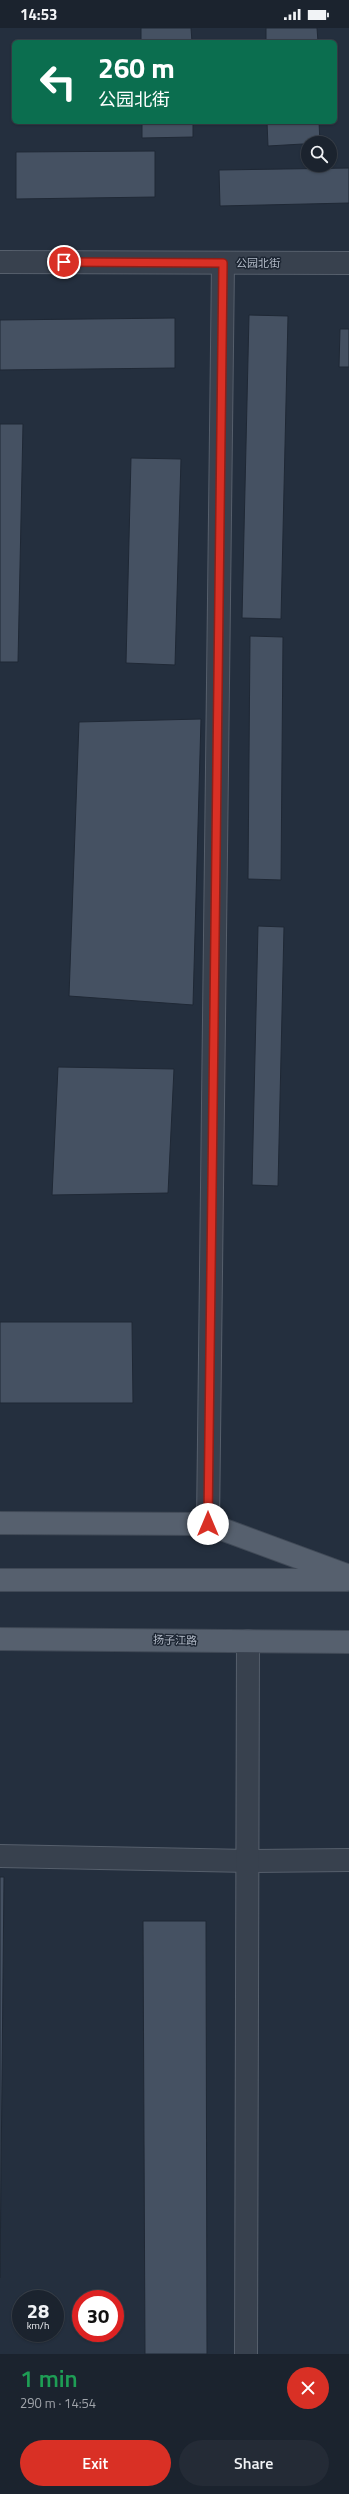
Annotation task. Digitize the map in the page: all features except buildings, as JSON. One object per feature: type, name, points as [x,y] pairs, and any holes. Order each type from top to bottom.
[{"type":"main road","points":[[0,1523],[208,1524],[349,1576]]},
{"type":"main road","points":[[0,1580],[349,1580]]},
{"type":"main road","name":"扬子江路","points":[[0,1639],[349,1642]]},
{"type":"street","name":"公园北街","points":[[0,262],[349,263]]},
{"type":"street","points":[[208,1524],[223,263]]},
{"type":"street","points":[[246,2354],[249,1861],[248,1641]]},
{"type":"street","points":[[0,1856],[249,1861],[349,1860]]},
{"type":"route","points":[[64,262],[223,263],[208,1524]]}]
